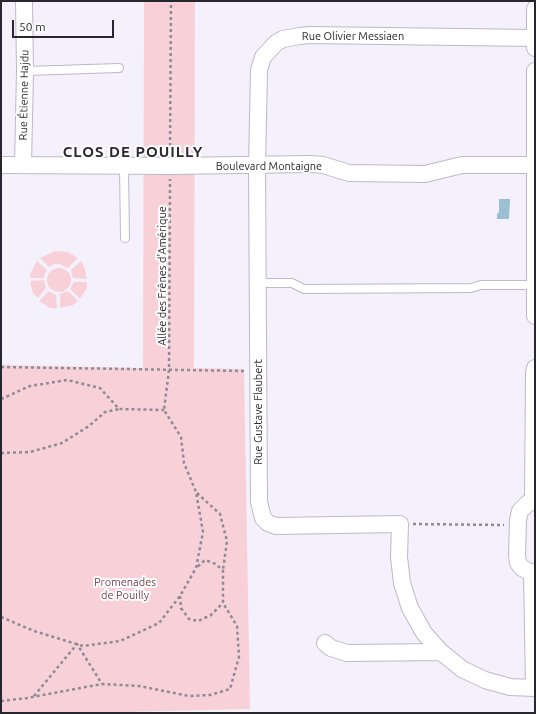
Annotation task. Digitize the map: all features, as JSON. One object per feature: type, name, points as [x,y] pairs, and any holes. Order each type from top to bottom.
[{"type":"street","name":"Rue Étienne Hajdu","points":[[23,164],[25,71],[24,1]]},
{"type":"street","points":[[532,1],[535,10],[535,49]]},
{"type":"street","name":"Rue Olivier Messiaen","points":[[257,165],[259,70],[263,57],[276,43],[283,39],[309,35],[535,38]]},
{"type":"street","points":[[535,71],[535,316]]},
{"type":"street","name":"Boulevard Montaigne","points":[[1,165],[124,166],[170,174],[257,165],[319,164],[349,173],[425,174],[462,165],[535,165]]},
{"type":"street","name":"Rue Gustave Flaubert","points":[[257,165],[260,511],[263,518],[268,523],[276,526],[400,524]]},
{"type":"street","points":[[400,524],[399,557],[402,583],[410,608],[424,633],[441,652],[462,669],[485,680],[510,687],[534,688],[534,572],[522,568],[518,560],[518,525],[519,515],[522,508],[528,503],[534,502],[535,368]]},
{"type":"street","points":[[325,643],[331,648],[347,653],[441,652]]},
{"type":"lane","points":[[25,71],[119,68]]},
{"type":"lane","points":[[124,166],[125,238]]},
{"type":"lane","points":[[257,283],[292,283],[304,289],[471,288],[481,285],[535,285]]},
{"type":"path","name":"Allée des Frênes d'Amérique","points":[[164,410],[169,370],[170,1]]},
{"type":"path","points":[[1,367],[258,372]]},
{"type":"path","points":[[1,399],[30,386],[67,380],[100,388],[119,409]]},
{"type":"path","points":[[1,453],[30,452],[62,443],[89,426],[105,412],[119,409],[164,410],[181,436],[184,463],[196,492],[203,532],[196,568]]},
{"type":"path","points":[[1,701],[102,684],[139,686],[188,696],[210,696],[230,689],[239,657],[237,626],[223,603],[223,571],[227,541],[220,514],[196,492]]},
{"type":"path","points":[[400,524],[518,525]]},
{"type":"path","points":[[1,617],[34,631],[83,646],[120,640],[159,623],[180,596],[196,568],[205,560],[216,564],[223,571]]},
{"type":"path","points":[[180,596],[181,608],[189,620],[198,620],[211,615],[223,603]]},
{"type":"path","points":[[77,644],[102,684]]},
{"type":"path","points":[[33,696],[77,644]]},
{"type":"green space","name":"Promenades de Pouilly","points":[[144,1],[195,1],[194,368],[244,369],[250,709],[85,713],[1,713],[1,365],[143,368]]},
{"type":"green space","points":[[55,251],[68,252],[78,258],[68,268],[59,264],[54,264],[49,267],[40,258]]},
{"type":"green space","points":[[37,261],[47,270],[43,278],[30,278],[31,272]]},
{"type":"green space","points":[[81,261],[84,266],[87,279],[73,278],[71,270]]},
{"type":"green space","points":[[59,268],[64,269],[70,275],[70,285],[64,291],[59,292],[54,291],[48,285],[47,280],[48,275],[54,269]]},
{"type":"green space","points":[[44,280],[46,288],[38,298],[33,293],[30,281]]},
{"type":"green space","points":[[74,282],[87,282],[87,288],[80,299],[70,289]]},
{"type":"green space","points":[[49,291],[56,295],[57,308],[50,308],[39,301]]},
{"type":"green space","points":[[68,291],[78,301],[73,305],[60,308],[60,294]]},
{"type":"water","points":[[499,199],[510,199],[509,219],[497,219],[497,214],[499,212]]},
{"type":"district","name":"CLOS DE POUILLY","points":[[133,152]]}]
